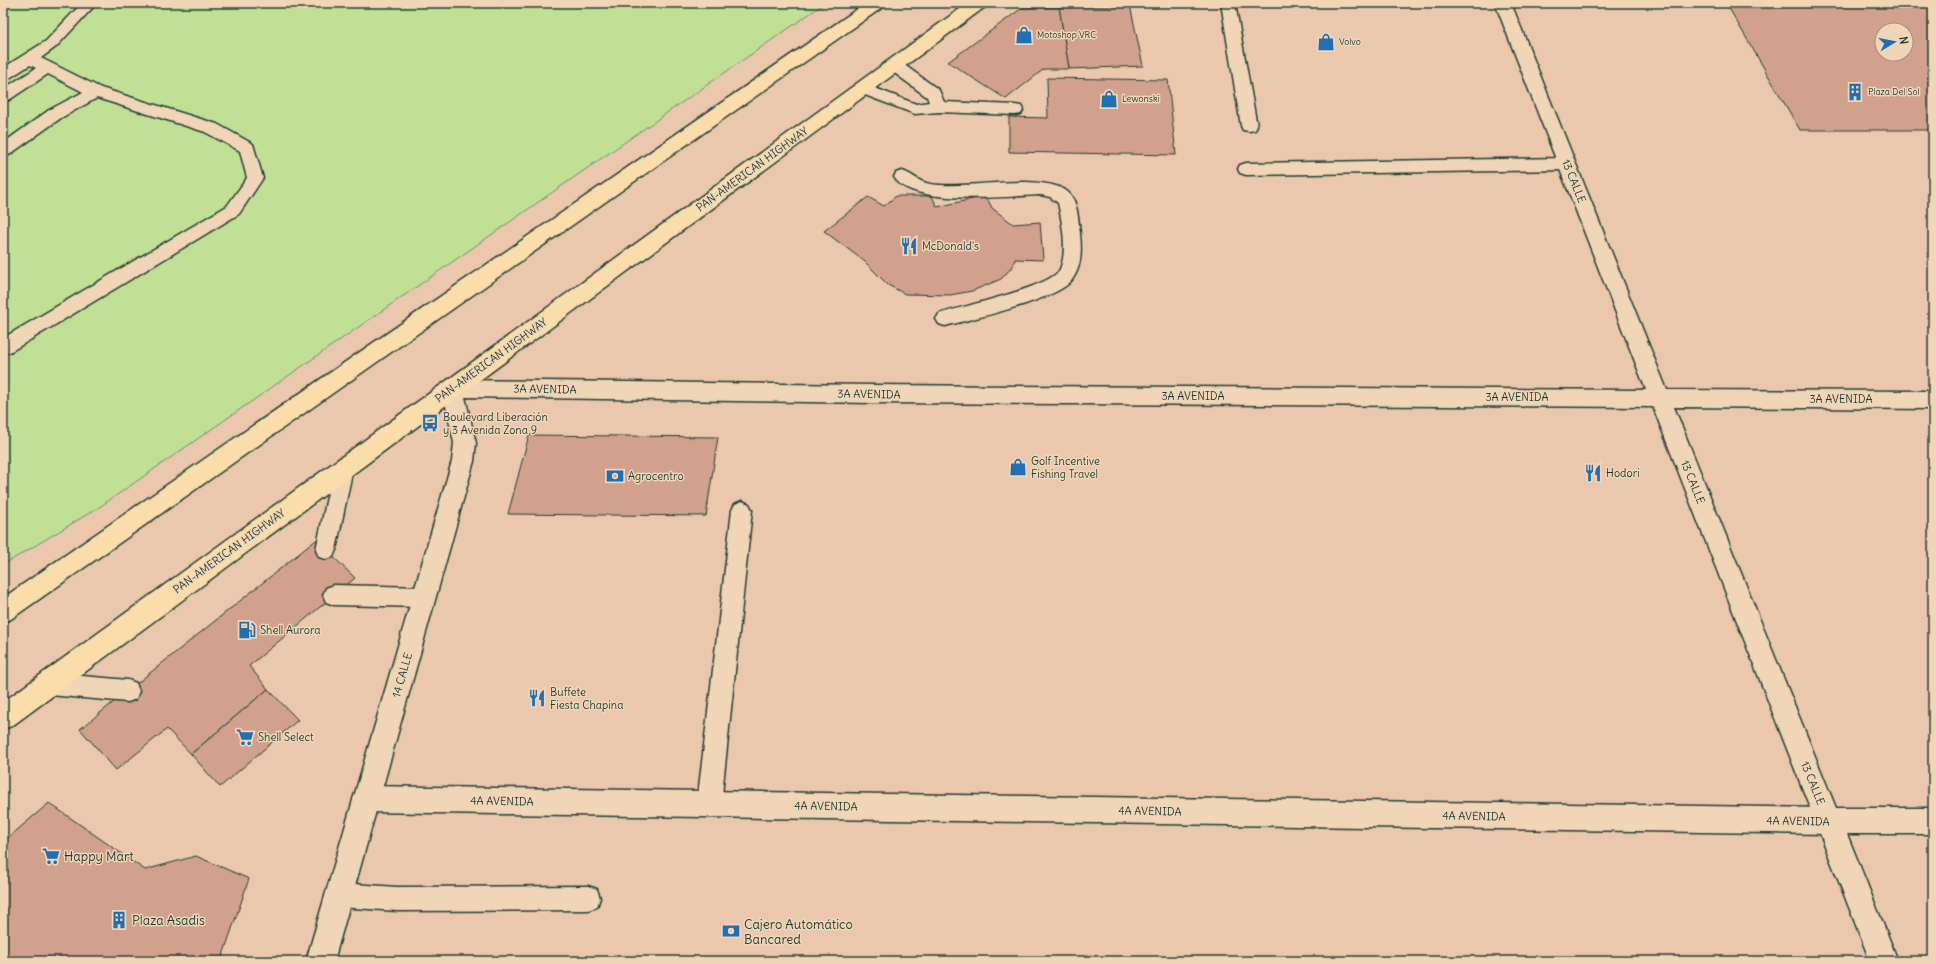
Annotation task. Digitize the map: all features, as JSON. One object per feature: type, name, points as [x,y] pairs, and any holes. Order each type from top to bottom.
[{"type":"highway","points":[[3,612],[877,3]]},
{"type":"highway","name":"PAN-AMERICAN HIGHWAY","points":[[3,717],[979,3]]},
{"type":"street","name":"13 CALLE","points":[[1503,3],[1884,961]]},
{"type":"street","name":"3A AVENIDA","points":[[452,388],[872,394],[1933,400]]},
{"type":"street","name":"14 CALLE","points":[[320,961],[463,461],[465,443],[452,388]]},
{"type":"street","name":"4A AVENIDA","points":[[366,799],[1828,822],[1933,822]]},
{"type":"lane","points":[[3,75],[51,44],[90,3]]},
{"type":"lane","points":[[1228,3],[1249,126]]},
{"type":"lane","points":[[3,348],[233,210],[255,178],[247,148],[211,128],[95,92],[30,58]]},
{"type":"lane","points":[[894,65],[933,94],[939,108]]},
{"type":"lane","points":[[3,96],[48,67]]},
{"type":"lane","points":[[862,88],[916,110],[939,108],[1015,110]]},
{"type":"lane","points":[[3,151],[55,114],[95,92]]},
{"type":"lane","points":[[1246,169],[1567,164]]},
{"type":"lane","points":[[902,177],[920,188],[942,191],[1040,189],[1055,192],[1066,200],[1070,216],[1072,264],[1066,277],[1054,285],[1017,298],[944,319]]},
{"type":"lane","points":[[326,550],[343,468]]},
{"type":"lane","points":[[709,804],[742,510]]},
{"type":"lane","points":[[334,595],[424,597]]},
{"type":"lane","points":[[48,684],[128,691]]},
{"type":"lane","points":[[338,895],[398,899],[588,898]]},
{"type":"green space","points":[[3,3],[825,3],[101,506],[3,565]]},
{"type":"building","name":"Plaza Del Sol","points":[[1726,3],[1933,3],[1933,130],[1800,130]]},
{"type":"building","points":[[1130,5],[1143,66],[1069,69],[1059,7]]},
{"type":"building","name":"Motoshop VRC","points":[[1059,7],[1069,69],[1044,69],[1006,99],[948,62],[1022,8]]},
{"type":"building","name":"Lewonski","points":[[1047,78],[1168,80],[1176,155],[1009,152],[1009,117],[1048,118]]},
{"type":"building","points":[[896,196],[932,196],[937,207],[986,196],[992,208],[1013,224],[1040,222],[1043,260],[1015,259],[1013,266],[1001,279],[972,291],[950,295],[905,294],[888,285],[864,261],[824,231],[868,197],[884,206]]},
{"type":"building","name":"Agrocentro","points":[[529,435],[718,437],[706,516],[508,514]]},
{"type":"building","name":"Shell Aurora","points":[[316,540],[355,578],[249,666],[268,689],[191,754],[167,729],[116,770],[80,729]]},
{"type":"building","name":"Shell Select","points":[[268,689],[298,720],[220,787],[191,754]]},
{"type":"building","name":"Plaza Asadis","points":[[49,803],[145,870],[196,856],[249,879],[221,961],[3,961],[3,842]]},
{"type":"place","name":"Motoshop VRC","points":[[1024,35]]},
{"type":"place","name":"Volvo","points":[[1326,42]]},
{"type":"place","name":"Plaza Del Sol","points":[[1855,92]]},
{"type":"place","name":"Lewonski","points":[[1109,99]]},
{"type":"place","name":"McDonald's","points":[[909,246]]},
{"type":"place","name":"Boulevard Liberación y 3 Avenida Zona 9","points":[[430,423]]},
{"type":"place","name":"Golf Incentive Fishing Travel","points":[[1018,467]]},
{"type":"place","name":"Hodori","points":[[1593,473]]},
{"type":"place","name":"Agrocentro","points":[[615,476]]},
{"type":"place","name":"Shell Aurora","points":[[247,630]]},
{"type":"place","name":"Buffete Fiesta Chapina","points":[[537,698]]},
{"type":"place","name":"Shell Select","points":[[245,737]]},
{"type":"place","name":"Happy Mart","points":[[51,856]]},
{"type":"place","name":"Plaza Asadis","points":[[119,920]]},
{"type":"place","name":"Cajero Automático Bancared","points":[[731,931]]}]
